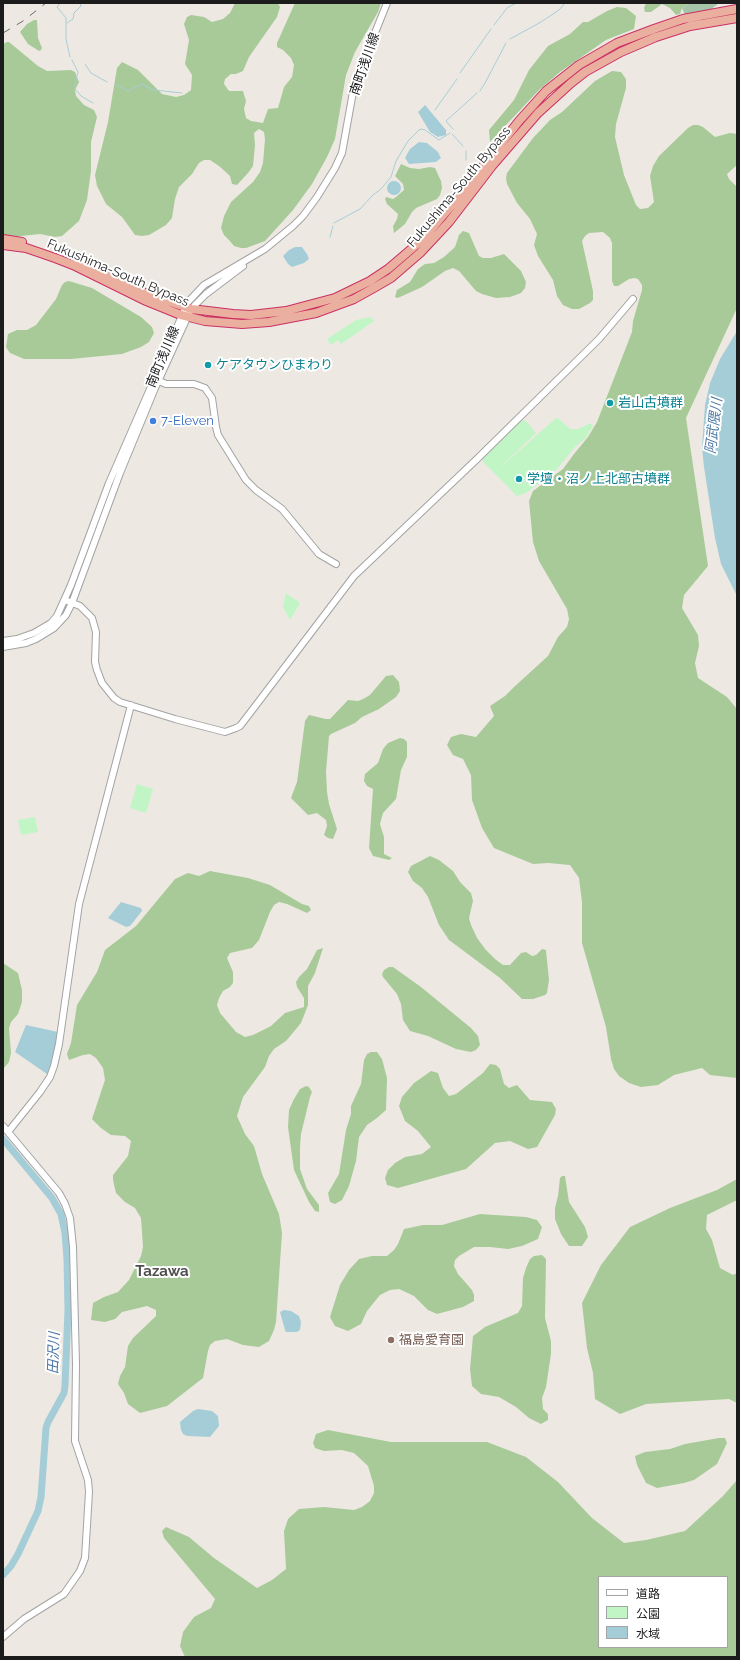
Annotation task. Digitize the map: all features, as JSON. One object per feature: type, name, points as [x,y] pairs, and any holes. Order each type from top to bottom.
[{"type":"highway","name":"Fukushima-South Bypass","points":[[3,239],[28,244],[58,253],[147,294],[188,308],[251,315],[286,311],[321,303],[370,281],[398,262],[422,240],[452,205],[518,120],[546,91],[566,74],[601,51],[636,35],[683,19],[737,9]]},
{"type":"highway","name":"Fukushima-South Bypass","points":[[3,245],[28,249],[73,265],[128,293],[184,316],[223,323],[242,324],[286,320],[316,313],[334,307],[372,289],[390,278],[420,253],[449,222],[522,131],[538,113],[571,83],[602,62],[633,46],[690,26],[737,18]]},
{"type":"street","name":"南町浅川線","points":[[3,640],[27,636],[44,628],[57,616],[65,600],[109,483],[188,308],[265,249],[303,216],[316,197],[342,153],[353,92],[358,75],[387,3]]},
{"type":"street","points":[[65,600],[87,612],[92,618],[95,625],[95,662],[102,683],[114,698],[120,702],[225,732],[240,726],[354,576],[599,339],[633,299]]},
{"type":"street","name":"南町浅川線","points":[[3,647],[30,642],[45,634],[61,622],[72,603],[156,380]]},
{"type":"street","points":[[156,380],[166,384],[194,384],[205,388],[212,398],[218,435],[246,480],[256,490],[282,509],[319,554],[336,564]]},
{"type":"street","points":[[8,1132],[43,1087],[54,1066],[59,1044],[79,904],[131,705]]},
{"type":"street","points":[[3,1126],[61,1197],[66,1204],[70,1218],[73,1247],[76,1364],[75,1441],[88,1480],[89,1492],[85,1558],[80,1571],[64,1594],[24,1619],[3,1637]]},
{"type":"green space","points":[[235,3],[278,3],[280,7],[277,17],[249,57],[243,71],[236,74],[231,74],[225,79],[224,84],[229,91],[243,91],[246,101],[244,109],[246,118],[251,121],[263,123],[268,109],[278,108],[284,87],[292,77],[294,65],[291,58],[283,50],[277,47],[277,43],[295,3],[381,3],[378,12],[355,52],[346,75],[335,139],[327,157],[312,184],[293,210],[265,241],[246,248],[234,246],[224,235],[221,228],[224,216],[231,202],[253,182],[260,172],[263,163],[265,139],[264,132],[259,129],[254,133],[255,145],[253,166],[237,185],[232,184],[230,176],[219,166],[210,160],[204,160],[199,163],[192,174],[179,187],[175,199],[172,218],[166,225],[149,235],[135,235],[122,217],[106,204],[97,186],[95,175],[108,122],[117,68],[122,62],[138,70],[162,94],[176,97],[184,95],[191,90],[192,75],[185,64],[189,40],[184,24],[187,17],[191,15],[204,17],[212,22],[223,19],[230,13]]},
{"type":"green space","points":[[646,3],[690,3],[682,8],[680,14],[676,15],[670,8],[662,4],[651,12],[645,12],[644,8]]},
{"type":"green space","points":[[690,3],[719,3],[709,11],[685,15],[682,8]]},
{"type":"green space","points":[[617,7],[626,8],[636,16],[634,29],[606,40],[560,72],[540,89],[490,142],[489,130],[514,100],[529,70],[548,46],[570,34],[583,22],[588,22]]},
{"type":"green space","points":[[37,20],[38,38],[42,48],[39,51],[28,44],[20,32],[27,24]]},
{"type":"green space","points":[[9,42],[38,66],[47,71],[71,70],[75,72],[79,82],[75,90],[76,96],[84,105],[94,110],[97,117],[91,142],[91,171],[87,200],[79,221],[62,236],[55,237],[40,234],[3,238],[3,44]]},
{"type":"green space","points":[[612,71],[621,72],[626,79],[626,88],[616,124],[615,137],[624,175],[636,205],[640,209],[648,208],[654,202],[650,176],[653,166],[659,156],[688,128],[693,125],[698,125],[703,127],[715,137],[730,133],[737,134],[737,165],[727,174],[729,179],[737,187],[737,308],[686,418],[708,566],[684,595],[682,608],[698,635],[699,646],[695,663],[698,678],[727,697],[737,709],[737,1078],[710,1075],[702,1068],[674,1075],[658,1085],[641,1087],[629,1083],[619,1076],[614,1069],[611,1059],[606,1027],[582,943],[582,902],[579,878],[570,865],[548,863],[533,864],[494,848],[482,828],[472,800],[471,775],[463,759],[453,755],[447,745],[451,737],[461,734],[476,737],[494,716],[490,706],[505,696],[548,656],[558,637],[567,627],[569,619],[567,609],[539,561],[533,542],[529,501],[533,491],[563,469],[588,437],[597,422],[632,332],[633,321],[642,290],[642,285],[638,279],[634,278],[629,279],[618,286],[614,286],[612,281],[612,243],[610,238],[603,232],[589,233],[582,241],[593,291],[593,300],[579,309],[572,309],[563,305],[557,296],[553,280],[538,256],[534,245],[537,234],[530,219],[517,203],[507,184],[506,178],[507,173],[533,138],[550,120],[562,112],[595,81]]},
{"type":"green space","points":[[401,164],[410,168],[435,168],[441,181],[442,188],[437,199],[416,208],[405,224],[394,233],[393,226],[398,214],[387,204],[385,199],[386,197],[393,199],[404,190],[403,184],[395,176]]},
{"type":"green space","points":[[463,231],[469,233],[479,256],[483,258],[491,258],[504,254],[521,271],[526,282],[525,288],[521,293],[510,297],[496,298],[482,294],[476,291],[459,271],[453,268],[445,271],[422,287],[400,297],[395,297],[397,290],[410,282],[418,269],[425,264],[434,263],[444,257],[455,247],[459,235]]},
{"type":"green space","points":[[69,281],[92,288],[141,317],[152,327],[154,333],[149,342],[141,347],[122,354],[71,359],[24,359],[10,353],[6,347],[8,334],[17,330],[27,330],[36,325],[56,299],[62,285]]},
{"type":"green space","points":[[371,317],[374,321],[341,344],[338,340],[331,345],[327,339],[356,320]]},
{"type":"green space","points":[[556,418],[558,418],[570,429],[578,429],[591,423],[593,426],[585,439],[576,446],[557,469],[526,493],[517,496],[494,473]]},
{"type":"green space","points":[[522,420],[526,421],[536,433],[494,473],[483,462],[483,458]]},
{"type":"green space","points":[[286,593],[300,603],[290,620],[283,607]]},
{"type":"green space","points":[[393,675],[399,682],[400,691],[396,697],[379,709],[362,717],[355,723],[329,736],[326,772],[327,792],[329,804],[337,829],[333,839],[328,838],[324,835],[327,826],[326,820],[317,813],[308,815],[291,798],[297,782],[305,721],[309,715],[330,719],[348,700],[358,701],[363,699],[370,695],[386,676]]},
{"type":"green space","points":[[400,738],[407,742],[407,757],[401,770],[396,799],[383,813],[380,824],[384,837],[384,854],[392,858],[389,860],[373,856],[369,848],[373,789],[367,786],[364,781],[365,774],[378,763],[383,749],[388,743]]},
{"type":"green space","points":[[137,784],[153,789],[146,813],[130,808]]},
{"type":"green space","points":[[35,817],[38,832],[21,835],[18,820]]},
{"type":"green space","points":[[430,856],[439,860],[453,871],[460,882],[471,893],[473,901],[469,918],[471,925],[477,938],[495,959],[503,965],[510,965],[521,953],[526,952],[532,956],[536,955],[542,949],[546,950],[549,980],[547,993],[545,995],[533,999],[522,999],[500,978],[449,940],[439,925],[428,897],[422,888],[413,881],[408,872],[411,866]]},
{"type":"green space","points":[[210,871],[248,878],[270,885],[302,904],[309,906],[311,910],[307,913],[279,902],[274,905],[259,940],[252,948],[230,953],[227,958],[233,972],[233,983],[230,987],[223,991],[217,1005],[220,1013],[236,1032],[245,1037],[253,1035],[271,1026],[285,1013],[304,1007],[304,998],[297,987],[296,982],[307,969],[317,950],[323,948],[315,973],[308,986],[308,1005],[301,1023],[286,1041],[274,1049],[269,1056],[265,1067],[243,1097],[237,1116],[245,1134],[254,1146],[262,1174],[279,1214],[282,1233],[276,1322],[269,1341],[259,1347],[243,1345],[227,1339],[215,1341],[210,1345],[208,1351],[203,1378],[167,1406],[140,1413],[128,1404],[124,1393],[118,1384],[125,1367],[128,1346],[133,1338],[156,1316],[156,1310],[147,1306],[122,1312],[115,1319],[105,1322],[91,1320],[93,1303],[118,1292],[129,1280],[141,1256],[143,1247],[141,1218],[135,1208],[125,1202],[116,1193],[113,1180],[113,1175],[128,1156],[131,1141],[125,1136],[111,1135],[92,1119],[105,1080],[103,1068],[96,1058],[90,1054],[69,1060],[67,1054],[71,1043],[77,1005],[97,972],[105,950],[136,926],[175,879],[188,873],[199,876]]},
{"type":"green space","points":[[3,963],[18,973],[22,990],[22,1002],[18,1014],[11,1022],[9,1028],[11,1053],[9,1062],[3,1069]]},
{"type":"green space","points":[[389,967],[393,967],[421,987],[471,1028],[478,1036],[480,1045],[476,1050],[471,1052],[456,1049],[428,1036],[410,1031],[403,1020],[401,1004],[397,994],[382,974],[384,970]]},
{"type":"green space","points":[[377,1052],[382,1059],[387,1078],[386,1110],[367,1125],[359,1137],[356,1161],[349,1186],[342,1200],[335,1204],[330,1202],[328,1193],[339,1174],[346,1130],[351,1114],[351,1106],[361,1084],[364,1060],[367,1054]]},
{"type":"green space","points":[[490,1064],[496,1065],[500,1069],[504,1084],[509,1088],[517,1085],[530,1100],[552,1102],[556,1109],[555,1115],[537,1147],[528,1149],[510,1141],[495,1143],[466,1169],[398,1188],[387,1185],[385,1178],[388,1170],[395,1163],[405,1157],[422,1154],[431,1147],[418,1131],[405,1121],[399,1106],[402,1097],[414,1083],[431,1071],[438,1073],[443,1088],[449,1096],[456,1094],[483,1073]]},
{"type":"green space","points":[[306,1086],[309,1087],[312,1092],[301,1134],[300,1169],[307,1189],[319,1205],[319,1212],[315,1211],[309,1202],[294,1170],[288,1127],[289,1110],[300,1089]]},
{"type":"green space","points":[[565,1176],[569,1202],[585,1227],[588,1237],[582,1246],[569,1246],[561,1234],[555,1219],[555,1208],[560,1178]]},
{"type":"green space","points":[[737,1179],[737,1201],[707,1215],[706,1229],[712,1240],[720,1268],[733,1275],[737,1273],[737,1403],[729,1399],[646,1404],[620,1414],[595,1399],[593,1373],[587,1348],[582,1303],[601,1265],[630,1227],[670,1208],[717,1190]]},
{"type":"green space","points":[[480,1214],[526,1217],[537,1220],[542,1227],[538,1239],[522,1246],[508,1249],[474,1247],[455,1260],[454,1266],[458,1274],[472,1290],[474,1301],[463,1307],[437,1314],[428,1310],[414,1296],[399,1289],[390,1290],[380,1295],[367,1311],[361,1324],[348,1331],[335,1326],[330,1317],[340,1285],[349,1270],[359,1259],[372,1256],[387,1256],[398,1244],[404,1229],[423,1225],[442,1225]]},
{"type":"green space","points":[[542,1255],[546,1259],[545,1318],[551,1341],[551,1354],[546,1387],[542,1398],[543,1409],[548,1414],[548,1420],[541,1424],[529,1418],[516,1407],[499,1397],[481,1394],[472,1386],[470,1369],[473,1336],[485,1327],[518,1313],[522,1306],[523,1278],[526,1268],[530,1259],[534,1256]]},
{"type":"green space","points":[[328,1430],[391,1442],[487,1442],[526,1457],[558,1482],[592,1518],[624,1543],[646,1540],[685,1531],[723,1496],[737,1480],[737,1657],[185,1657],[180,1646],[183,1632],[194,1617],[211,1608],[215,1599],[164,1538],[162,1531],[166,1527],[189,1537],[214,1558],[257,1588],[272,1580],[286,1569],[284,1531],[288,1519],[299,1509],[324,1507],[354,1510],[362,1507],[370,1501],[374,1493],[374,1486],[368,1466],[354,1453],[342,1450],[324,1451],[315,1448],[313,1443],[316,1434]]},
{"type":"green space","points":[[725,1438],[727,1443],[717,1464],[694,1480],[657,1488],[646,1483],[637,1465],[635,1456],[645,1452],[670,1449],[685,1444]]},
{"type":"water","points":[[425,105],[446,130],[446,135],[438,137],[430,132],[418,112]]},
{"type":"water","points":[[419,142],[427,143],[438,152],[441,158],[436,162],[409,164],[405,158],[410,149]]},
{"type":"water","points":[[391,181],[397,181],[401,185],[401,191],[397,195],[391,195],[387,191],[387,185]]},
{"type":"water","points":[[295,247],[302,247],[309,259],[304,263],[292,267],[283,256]]},
{"type":"water","name":"阿武隈川","points":[[737,331],[737,596],[721,564],[715,538],[702,447],[705,405],[710,383],[720,359]]},
{"type":"water","points":[[121,902],[141,908],[142,911],[130,926],[126,927],[108,918]]},
{"type":"water","points":[[26,1025],[58,1032],[54,1058],[47,1074],[15,1052]]},
{"type":"water","points":[[284,1310],[291,1311],[299,1316],[301,1322],[300,1330],[297,1332],[286,1332],[280,1312]]},
{"type":"water","points":[[198,1409],[212,1411],[218,1416],[219,1426],[210,1437],[187,1436],[183,1434],[181,1430],[180,1422],[193,1411]]},
{"type":"waterway","points":[[60,3],[57,7],[66,18],[66,39],[70,57]]},
{"type":"waterway","points":[[67,23],[73,19],[74,13],[81,6],[80,3]]},
{"type":"waterway","points":[[494,25],[507,8],[516,3]]},
{"type":"waterway","points":[[510,39],[541,22],[559,10],[565,3]]},
{"type":"waterway","points":[[460,73],[491,29]]},
{"type":"waterway","points":[[480,91],[506,43]]},
{"type":"waterway","points":[[72,60],[78,72],[75,89],[81,96],[93,103]]},
{"type":"waterway","points":[[85,64],[91,73],[107,82]]},
{"type":"waterway","points":[[435,110],[457,79]]},
{"type":"waterway","points":[[115,84],[128,91],[142,84],[154,90],[182,93]]},
{"type":"waterway","points":[[453,129],[446,121],[477,93]]},
{"type":"waterway","points":[[334,223],[360,209],[381,189],[391,177],[396,161],[408,141],[419,130],[425,130],[439,140],[450,133]]},
{"type":"waterway","points":[[452,134],[463,146]]},
{"type":"waterway","points":[[466,151],[466,160]]},
{"type":"waterway","points":[[330,237],[333,226]]},
{"type":"waterway","name":"田沢川","points":[[3,1139],[52,1198],[61,1214],[65,1233],[67,1259],[68,1310],[64,1393],[46,1428],[41,1497],[38,1511],[18,1554],[11,1566],[3,1575]]},
{"type":"railway","points":[[3,33],[23,21],[46,3]]},
{"type":"place","name":"ケアタウンひまわり","points":[[208,365]]},
{"type":"place","name":"岩山古墳群","points":[[610,403]]},
{"type":"place","name":"7-Eleven","points":[[153,421]]},
{"type":"place","name":"学壇・沼ノ上北部古墳群","points":[[519,479]]},
{"type":"place","name":"福島愛育園","points":[[391,1340]]},
{"type":"district","name":"Tazawa","points":[[162,1271]]}]
